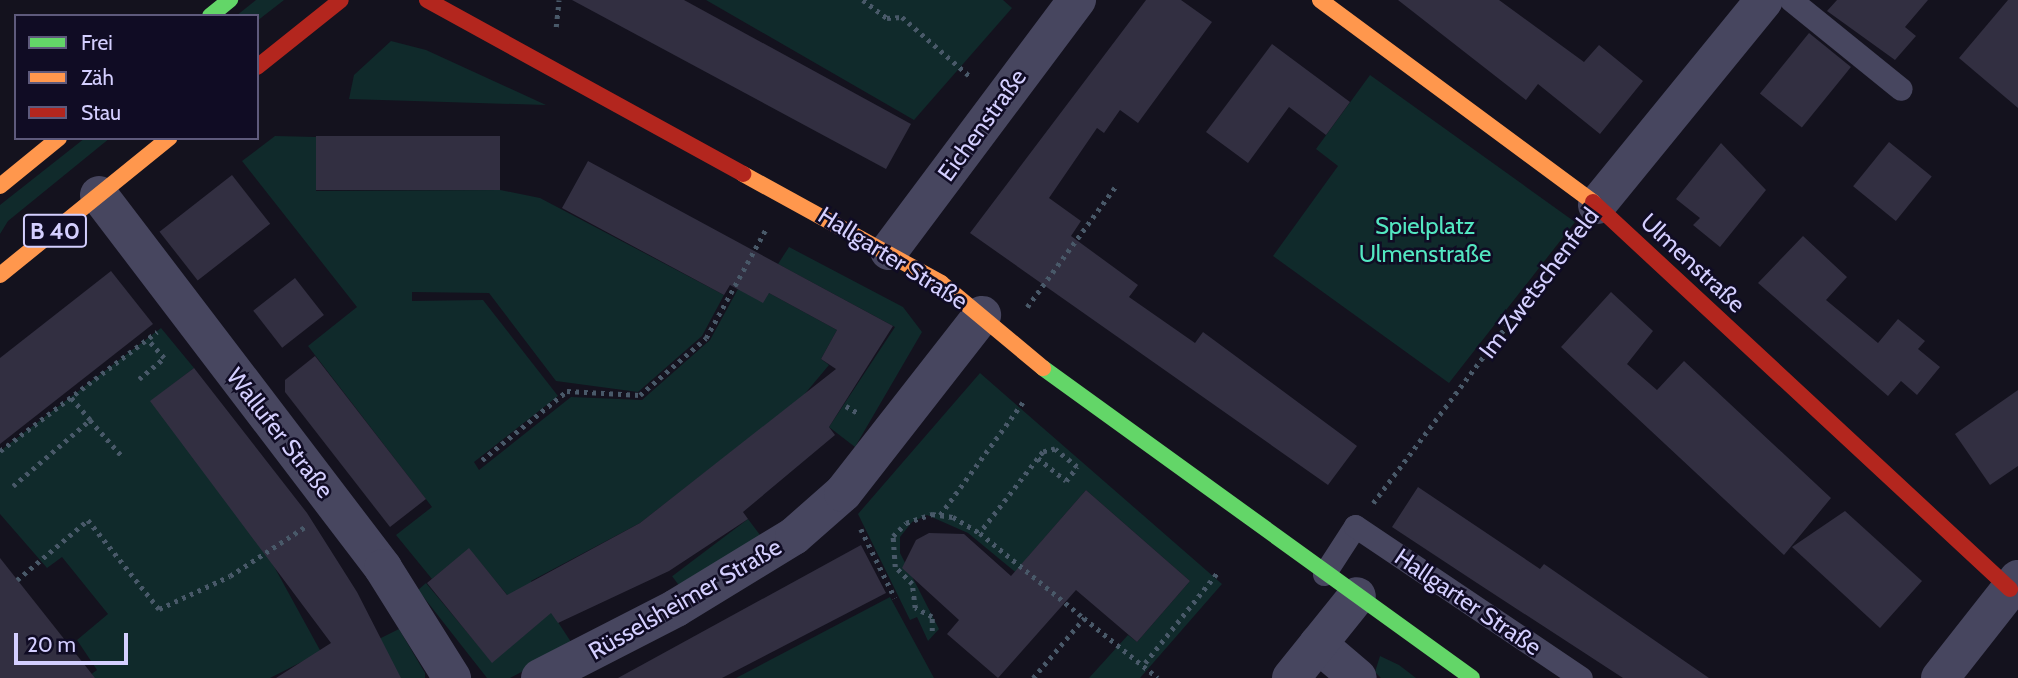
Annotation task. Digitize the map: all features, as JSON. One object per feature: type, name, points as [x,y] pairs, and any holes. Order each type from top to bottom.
[{"type":"street","points":[[212,14],[230,0]]},
{"type":"street","points":[[259,65],[341,0]]},
{"type":"street","name":"Hallgarter Straße","points":[[427,0],[889,251],[993,324],[1324,573],[1472,678]]},
{"type":"street","name":"Eichenstraße","points":[[889,251],[1077,0]]},
{"type":"street","name":"Ulmenstraße","points":[[1320,0],[1597,205],[2014,584]]},
{"type":"street","name":"Im Zwetschenfeld","points":[[1597,205],[1764,0]]},
{"type":"street","name":"B 40","points":[[0,186],[57,140]]},
{"type":"street","name":"B 40","points":[[0,275],[167,140]]},
{"type":"street","name":"Wallufer Straße","points":[[99,195],[341,511],[452,678]]},
{"type":"street","name":"Rüsselsheimer Straße","points":[[540,678],[733,576],[794,536],[843,494],[993,324]]},
{"type":"street","points":[[1940,678],[2014,584]]},
{"type":"street","points":[[1291,678],[1357,596]]},
{"type":"street","points":[[1318,645],[1358,678]]},
{"type":"lane","points":[[1791,0],[1901,89]]},
{"type":"lane","points":[[1324,573],[1356,526]]},
{"type":"lane","name":"Hallgarter Straße","points":[[1356,526],[1581,678]]},
{"type":"path","points":[[558,31],[553,19],[559,0]]},
{"type":"path","points":[[863,0],[887,18],[902,17],[998,103]]},
{"type":"path","points":[[993,324],[1115,187]]},
{"type":"path","name":"Im Zwetschenfeld","points":[[1356,526],[1597,205]]},
{"type":"path","points":[[482,460],[567,391],[640,395],[706,338],[770,222]]},
{"type":"path","points":[[0,451],[186,311]]},
{"type":"path","points":[[139,379],[164,358],[148,339]]},
{"type":"path","points":[[940,515],[1027,395]]},
{"type":"path","points":[[70,397],[122,456]]},
{"type":"path","points":[[13,486],[90,420]]},
{"type":"path","points":[[980,533],[1038,458],[1055,449],[1077,467],[1066,481],[1038,458]]},
{"type":"path","points":[[843,494],[895,598]]},
{"type":"path","points":[[17,580],[88,520],[159,609],[341,511]]},
{"type":"path","points":[[932,631],[932,617],[915,607],[912,584],[900,575],[891,550],[893,536],[906,523],[940,515],[980,533],[1084,618],[1145,663],[1158,678]]},
{"type":"path","points":[[1145,663],[1218,572]]},
{"type":"path","points":[[1033,678],[1084,618]]},
{"type":"green space","points":[[256,0],[284,0],[259,19],[259,14],[238,14]]},
{"type":"green space","points":[[706,0],[1003,0],[1012,8],[914,120]]},
{"type":"green space","points":[[391,41],[426,50],[546,105],[349,99],[354,75]]},
{"type":"green space","name":"Spielplatz Ulmenstraße","points":[[1370,75],[1575,222],[1449,383],[1273,256],[1338,166],[1316,149]]},
{"type":"green space","points":[[275,136],[316,137],[316,191],[500,190],[540,198],[724,295],[702,336],[638,392],[556,381],[489,293],[412,292],[412,301],[483,300],[558,396],[474,462],[479,470],[571,397],[642,400],[710,340],[738,289],[769,293],[837,330],[821,359],[829,365],[803,396],[640,523],[531,581],[573,645],[510,678],[487,678],[418,590],[426,583],[492,662],[534,627],[469,549],[432,579],[396,535],[432,507],[308,346],[357,307],[242,161]]},
{"type":"green space","points":[[82,140],[108,140],[8,221],[0,234],[0,205]]},
{"type":"green space","points":[[789,247],[903,307],[922,332],[855,447],[829,427],[895,327],[778,264]]},
{"type":"green space","points":[[161,328],[194,368],[151,401],[265,550],[321,652],[270,678],[86,678],[97,670],[77,640],[108,614],[62,557],[47,568],[0,514],[0,451]]},
{"type":"green space","points":[[980,373],[1222,584],[1140,678],[1089,678],[1128,635],[1137,642],[1190,581],[1086,490],[1027,558],[1043,595],[968,533],[927,515],[912,522],[900,537],[900,553],[939,629],[928,641],[917,617],[910,620],[858,514]]},
{"type":"green space","points":[[748,519],[763,539],[687,596],[672,576]]},
{"type":"green space","points":[[890,597],[934,678],[736,678]]},
{"type":"green space","points":[[399,629],[425,673],[425,678],[384,678],[379,639]]},
{"type":"green space","points":[[1380,656],[1399,665],[1416,678],[1381,678],[1375,672]]},
{"type":"building","points":[[572,0],[684,0],[911,124],[886,169]]},
{"type":"building","points":[[1146,0],[1181,0],[1212,22],[1138,123],[1120,110],[1104,133],[1097,128],[1049,198],[1081,221],[1071,236],[1138,285],[1129,297],[1195,343],[1203,332],[1357,446],[1328,485],[970,233]]},
{"type":"building","points":[[1398,0],[1499,0],[1584,62],[1599,45],[1643,81],[1600,134],[1538,84],[1526,100]]},
{"type":"building","points":[[1837,0],[1928,0],[1905,27],[1916,36],[1895,60],[1827,11]]},
{"type":"building","points":[[2008,0],[2018,0],[2018,108],[1959,58]]},
{"type":"building","points":[[1809,33],[1851,67],[1802,128],[1760,94]]},
{"type":"building","points":[[1272,44],[1350,102],[1326,135],[1289,107],[1248,163],[1206,132]]},
{"type":"building","points":[[316,136],[500,136],[500,190],[316,190]]},
{"type":"building","points":[[1889,142],[1932,177],[1896,221],[1853,186]]},
{"type":"building","points":[[1721,143],[1766,190],[1720,247],[1693,225],[1700,218],[1676,199]]},
{"type":"building","points":[[588,161],[893,326],[829,427],[835,435],[743,512],[748,519],[669,571],[558,623],[551,613],[492,663],[427,583],[469,548],[507,595],[640,523],[836,369],[821,359],[837,330],[769,293],[763,303],[730,285],[724,295],[562,208]]},
{"type":"building","points":[[232,175],[270,224],[198,280],[160,232]]},
{"type":"building","points":[[1803,236],[1847,277],[1826,300],[1878,343],[1898,319],[1925,341],[1918,349],[1940,367],[1917,395],[1901,381],[1888,396],[1758,283]]},
{"type":"building","points":[[111,271],[153,324],[0,444],[0,358]]},
{"type":"building","points":[[295,278],[324,315],[282,348],[253,311]]},
{"type":"building","points":[[1611,292],[1653,331],[1627,364],[1657,390],[1684,361],[1831,498],[1784,555],[1561,347]]},
{"type":"building","points":[[315,356],[426,499],[390,527],[285,392],[285,380]]},
{"type":"building","points":[[194,368],[307,513],[357,592],[401,678],[276,678],[331,643],[150,401]]},
{"type":"building","points":[[2018,390],[2018,466],[1990,485],[1955,434]]},
{"type":"building","points":[[1418,487],[1540,569],[1544,564],[1709,678],[1623,678],[1477,583],[1392,527]]},
{"type":"building","points":[[1086,490],[1190,581],[1137,642],[1076,590],[998,678],[947,634],[959,620],[902,568],[916,540],[929,533],[964,534],[1011,576]]},
{"type":"building","points":[[1845,511],[1922,581],[1880,628],[1792,547]]},
{"type":"building","points":[[861,545],[886,593],[722,678],[618,678]]},
{"type":"building","points":[[0,558],[95,678],[0,678]]},
{"type":"traffic: fast","points":[[212,14],[230,0]]},
{"type":"traffic: fast","points":[[1043,368],[1472,678]]},
{"type":"traffic: slow","points":[[1320,0],[1593,202]]},
{"type":"traffic: slow","points":[[0,186],[57,140]]},
{"type":"traffic: slow","points":[[0,275],[167,140]]},
{"type":"traffic: slow","points":[[743,174],[941,283],[1043,368]]},
{"type":"traffic: jam","points":[[259,65],[341,0]]},
{"type":"traffic: jam","points":[[427,0],[743,174]]},
{"type":"traffic: jam","points":[[1593,202],[2010,589]]}]
